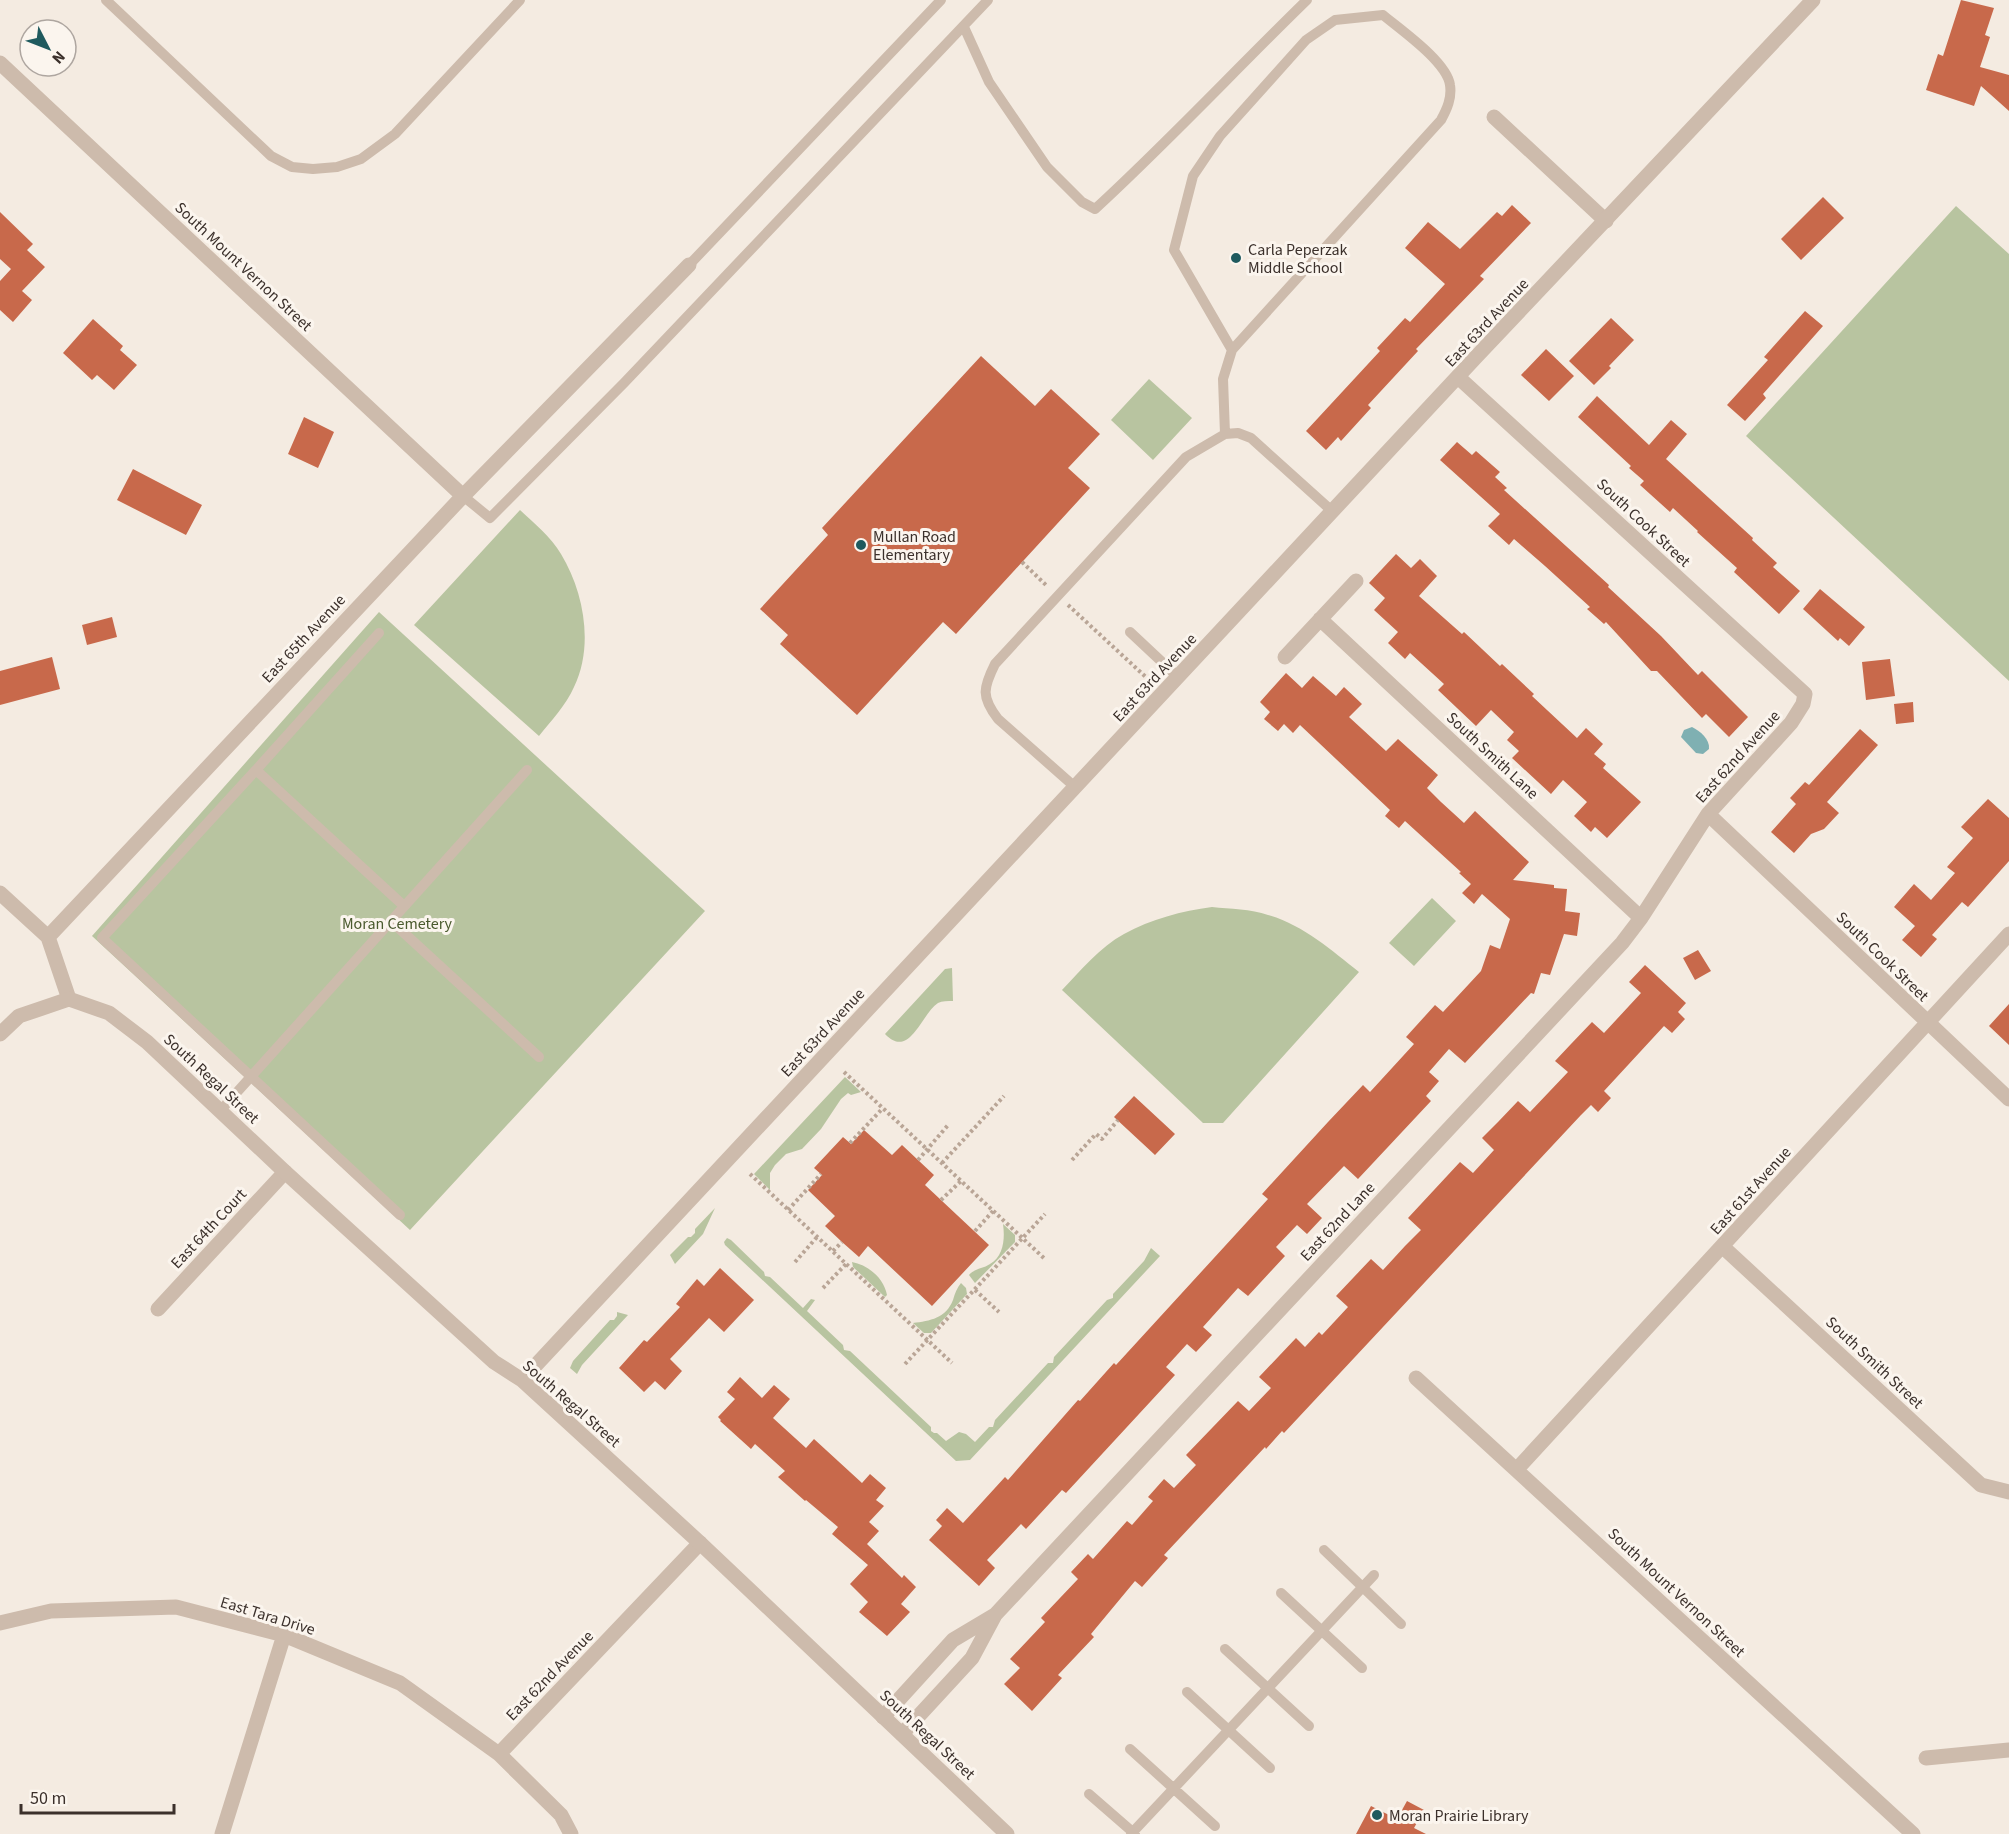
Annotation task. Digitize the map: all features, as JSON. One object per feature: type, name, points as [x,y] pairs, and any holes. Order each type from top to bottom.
[{"type":"street","name":"East 63rd Avenue","points":[[522,1380],[1813,0]]},
{"type":"street","name":"South Mount Vernon Street","points":[[0,63],[463,496]]},
{"type":"street","points":[[1494,117],[1606,221]]},
{"type":"street","name":"East 65th Avenue","points":[[48,937],[463,496],[689,264]]},
{"type":"street","name":"South Cook Street","points":[[1458,377],[1805,694]]},
{"type":"street","points":[[1285,657],[1356,581]]},
{"type":"street","name":"South Smith Lane","points":[[1320,619],[1641,918]]},
{"type":"street","name":"East 62nd Avenue","points":[[1692,840],[1708,814],[1791,723],[1803,704],[1805,694]]},
{"type":"street","name":"South Cook Street","points":[[1708,814],[2009,1099]]},
{"type":"street","name":"East 62nd Lane","points":[[883,1717],[953,1640],[994,1615],[1622,943],[1692,840]]},
{"type":"street","points":[[0,893],[48,937],[69,999],[19,1016],[0,1034]]},
{"type":"street","name":"East 61st Avenue","points":[[1517,1469],[2009,934]]},
{"type":"street","name":"South Regal Street","points":[[69,999],[109,1013],[147,1042],[285,1172],[494,1362],[522,1380],[700,1543],[1007,1834]]},
{"type":"street","name":"East 64th Court","points":[[158,1309],[285,1172]]},
{"type":"street","name":"South Smith Street","points":[[1723,1247],[1981,1485],[2009,1492]]},
{"type":"street","name":"South Mount Vernon Street","points":[[1416,1378],[1913,1834]]},
{"type":"street","name":"East 62nd Avenue","points":[[499,1754],[700,1543]]},
{"type":"street","name":"East Tara Drive","points":[[0,1623],[51,1611],[176,1607],[284,1635],[400,1683],[499,1754]]},
{"type":"street","name":"East 62nd Lane","points":[[902,1734],[972,1658],[994,1615]]},
{"type":"street","points":[[222,1834],[284,1635]]},
{"type":"street","points":[[1926,1758],[2009,1750]]},
{"type":"street","points":[[499,1754],[561,1815],[571,1834]]},
{"type":"lane","points":[[106,0],[271,156],[292,167],[313,169],[337,167],[361,159],[395,134],[520,0]]},
{"type":"lane","points":[[689,264],[942,0]]},
{"type":"lane","points":[[463,496],[490,518],[624,383],[964,27],[987,0]]},
{"type":"lane","points":[[964,27],[989,82],[1047,167],[1082,202],[1095,209],[1154,154],[1307,0]]},
{"type":"lane","points":[[1225,434],[1223,379],[1232,350],[1441,120],[1449,106],[1450,84],[1442,66],[1383,15],[1335,20],[1306,40],[1220,136],[1193,176],[1174,250],[1232,350]]},
{"type":"lane","points":[[1075,787],[998,719],[989,708],[985,695],[986,681],[995,664],[1186,457],[1225,434],[1238,433],[1251,438],[1332,512]]},
{"type":"lane","points":[[1130,632],[1178,677]]},
{"type":"lane","points":[[380,633],[102,938],[400,1215]]},
{"type":"lane","points":[[256,770],[404,906]]},
{"type":"lane","points":[[220,1111],[528,770]]},
{"type":"lane","points":[[391,921],[540,1057]]},
{"type":"lane","points":[[1324,1550],[1401,1624]]},
{"type":"lane","points":[[1089,1794],[1133,1833],[1374,1575]]},
{"type":"lane","points":[[1281,1593],[1362,1668]]},
{"type":"lane","points":[[1226,1649],[1309,1726]]},
{"type":"lane","points":[[1187,1692],[1270,1768]]},
{"type":"lane","points":[[1130,1749],[1215,1826]]},
{"type":"path","points":[[1022,562],[1149,680]]},
{"type":"path","points":[[844,1072],[1046,1260]]},
{"type":"path","points":[[942,1163],[1004,1096]]},
{"type":"path","points":[[850,1143],[883,1108]]},
{"type":"path","points":[[1072,1160],[1096,1134],[1102,1139],[1118,1120]]},
{"type":"path","points":[[918,1160],[949,1124]]},
{"type":"path","points":[[750,1174],[952,1363]]},
{"type":"path","points":[[788,1210],[821,1174]]},
{"type":"path","points":[[941,1200],[961,1181]]},
{"type":"path","points":[[975,1232],[993,1211]]},
{"type":"path","points":[[905,1364],[1046,1215]]},
{"type":"path","points":[[795,1262],[817,1237]]},
{"type":"path","points":[[833,1251],[842,1242]]},
{"type":"path","points":[[823,1288],[846,1264]]},
{"type":"path","points":[[975,1289],[999,1312]]},
{"type":"green space","points":[[1956,206],[2009,254],[2009,681],[1746,436]]},
{"type":"green space","points":[[1149,379],[1192,418],[1153,460],[1111,420]]},
{"type":"green space","points":[[520,510],[547,536],[561,554],[576,585],[584,619],[584,654],[574,687],[558,713],[539,736],[414,625]]},
{"type":"green space","name":"Moran Cemetery","points":[[379,612],[705,911],[410,1230],[92,936]]},
{"type":"green space","points":[[1432,898],[1456,921],[1414,966],[1389,943]]},
{"type":"green space","points":[[1212,907],[1240,909],[1281,919],[1316,939],[1359,972],[1223,1123],[1203,1123],[1062,990],[1099,952],[1124,934],[1167,916]]},
{"type":"green space","points":[[952,968],[953,1001],[938,1003],[908,1039],[901,1042],[894,1041],[885,1034],[945,969]]},
{"type":"green space","points":[[845,1077],[861,1092],[851,1095],[848,1093],[841,1099],[821,1129],[802,1149],[786,1154],[775,1165],[770,1173],[770,1190],[754,1174]]},
{"type":"green space","points":[[715,1208],[703,1234],[675,1264],[670,1255],[695,1233],[695,1229]]},
{"type":"green space","points":[[1003,1224],[1015,1235],[1015,1242],[975,1283],[969,1275],[995,1261],[1001,1252]]},
{"type":"green space","points":[[727,1238],[764,1272],[765,1276],[770,1277],[803,1308],[811,1299],[815,1300],[807,1311],[843,1345],[844,1350],[850,1351],[931,1427],[931,1431],[946,1441],[959,1432],[966,1434],[975,1442],[989,1427],[993,1427],[995,1420],[1048,1363],[1053,1363],[1054,1357],[1107,1300],[1113,1298],[1113,1294],[1144,1261],[1151,1248],[1160,1256],[970,1460],[956,1461],[725,1245]]},
{"type":"green space","points":[[852,1262],[864,1266],[879,1278],[887,1295],[885,1297],[853,1267]]},
{"type":"green space","points":[[961,1283],[966,1288],[967,1294],[931,1333],[924,1333],[913,1323],[931,1320],[942,1315],[950,1306]]},
{"type":"green space","points":[[617,1312],[628,1315],[582,1365],[577,1374],[570,1368],[573,1361],[610,1320],[614,1320]]},
{"type":"water","points":[[1692,727],[1708,742],[1709,749],[1703,754],[1696,753],[1681,737],[1684,730]]},
{"type":"building","points":[[1961,0],[1994,8],[1985,35],[1990,37],[1980,67],[2009,75],[2009,111],[1981,86],[1974,106],[1926,90],[1938,54],[1943,56]]},
{"type":"building","points":[[1823,197],[1844,218],[1801,260],[1781,239]]},
{"type":"building","points":[[1512,205],[1531,223],[1480,276],[1484,279],[1416,349],[1418,351],[1368,405],[1371,408],[1341,441],[1338,437],[1326,450],[1306,431],[1380,351],[1377,348],[1405,318],[1410,322],[1445,284],[1405,248],[1428,222],[1460,249],[1497,212],[1502,216]]},
{"type":"building","points":[[0,212],[33,244],[27,250],[45,267],[22,291],[32,300],[13,322],[0,310],[0,281],[11,269],[0,259]]},
{"type":"building","points":[[1805,311],[1823,326],[1763,394],[1766,398],[1745,421],[1727,405],[1768,360],[1764,357]]},
{"type":"building","points":[[1611,318],[1634,340],[1594,385],[1569,361]]},
{"type":"building","points":[[93,319],[123,346],[120,350],[137,365],[114,390],[97,375],[92,380],[63,353]]},
{"type":"building","points":[[1546,349],[1574,376],[1549,401],[1521,375]]},
{"type":"building","points":[[981,356],[1035,406],[1051,389],[1100,434],[1068,468],[1090,488],[956,634],[943,622],[857,715],[780,644],[788,635],[760,609],[828,535],[822,528]]},
{"type":"building","points":[[1597,396],[1649,445],[1671,420],[1687,434],[1666,459],[1753,538],[1752,540],[1777,563],[1773,567],[1800,591],[1779,614],[1734,572],[1737,568],[1698,531],[1673,508],[1670,512],[1640,485],[1644,481],[1629,468],[1631,466],[1578,417]]},
{"type":"building","points":[[304,417],[334,432],[318,468],[288,454]]},
{"type":"building","points":[[1457,442],[1472,455],[1476,451],[1500,472],[1495,477],[1507,488],[1504,490],[1609,585],[1608,587],[1661,636],[1698,675],[1702,671],[1748,717],[1729,737],[1706,714],[1702,718],[1657,671],[1651,671],[1606,622],[1604,624],[1587,609],[1590,607],[1545,566],[1514,539],[1509,545],[1488,526],[1500,514],[1440,460]]},
{"type":"building","points":[[133,469],[202,505],[186,535],[117,500]]},
{"type":"building","points":[[1396,554],[1411,568],[1420,559],[1437,576],[1419,596],[1462,634],[1464,632],[1500,666],[1502,664],[1577,738],[1586,728],[1603,744],[1594,754],[1606,764],[1603,768],[1641,802],[1607,838],[1595,827],[1591,832],[1574,816],[1587,802],[1563,780],[1551,794],[1512,758],[1519,751],[1507,740],[1514,732],[1491,710],[1476,726],[1438,690],[1444,684],[1410,653],[1405,659],[1388,643],[1398,632],[1374,610],[1385,598],[1369,583]]},
{"type":"building","points":[[1820,589],[1865,627],[1849,646],[1840,638],[1838,641],[1803,609]]},
{"type":"building","points":[[112,617],[117,637],[87,645],[82,625]]},
{"type":"building","points":[[52,657],[60,689],[0,705],[0,671]]},
{"type":"building","points":[[1890,659],[1895,696],[1866,700],[1862,662]]},
{"type":"building","points":[[1286,673],[1302,688],[1313,676],[1336,696],[1344,687],[1362,704],[1349,717],[1386,751],[1398,739],[1438,775],[1427,788],[1441,802],[1464,823],[1475,811],[1529,862],[1513,880],[1554,885],[1554,888],[1567,889],[1565,911],[1580,913],[1577,936],[1564,934],[1550,975],[1541,973],[1534,994],[1531,993],[1465,1063],[1449,1049],[1429,1072],[1439,1081],[1426,1096],[1431,1101],[1358,1179],[1344,1166],[1307,1204],[1322,1218],[1307,1234],[1297,1225],[1276,1247],[1285,1256],[1248,1296],[1238,1288],[1203,1327],[1212,1335],[1196,1352],[1187,1344],[1166,1367],[1175,1375],[1066,1493],[1062,1490],[1026,1529],[1021,1524],[987,1560],[995,1568],[979,1586],[929,1540],[942,1526],[936,1520],[947,1508],[963,1523],[1005,1477],[1008,1480],[1078,1400],[1080,1401],[1114,1363],[1116,1365],[1268,1199],[1262,1194],[1328,1122],[1363,1085],[1370,1092],[1414,1044],[1406,1037],[1435,1005],[1443,1012],[1481,971],[1490,945],[1500,949],[1510,919],[1482,894],[1474,904],[1462,893],[1471,884],[1459,873],[1461,872],[1405,821],[1399,828],[1385,816],[1390,810],[1300,725],[1293,733],[1284,724],[1278,731],[1264,719],[1270,712],[1260,702]]},
{"type":"building","points":[[1913,702],[1914,722],[1896,724],[1894,704]]},
{"type":"building","points":[[1860,729],[1878,745],[1827,802],[1839,813],[1824,829],[1811,834],[1794,853],[1771,832],[1796,804],[1790,798],[1805,782],[1809,785]]},
{"type":"building","points":[[1988,799],[2009,818],[2009,861],[1968,907],[1962,902],[1932,935],[1937,939],[1921,957],[1902,940],[1915,926],[1894,907],[1914,884],[1931,900],[1955,873],[1947,867],[1973,838],[1961,827]]},
{"type":"building","points":[[1698,950],[1711,971],[1695,980],[1683,958]]},
{"type":"building","points":[[1645,965],[1686,1003],[1678,1012],[1685,1019],[1672,1033],[1664,1026],[1604,1091],[1611,1098],[1598,1112],[1591,1105],[1581,1115],[1284,1433],[1282,1431],[1266,1449],[1265,1447],[1164,1555],[1168,1558],[1142,1587],[1135,1581],[1091,1634],[1094,1637],[1058,1675],[1062,1678],[1032,1711],[1004,1684],[1020,1668],[1010,1659],[1045,1622],[1041,1618],[1078,1579],[1071,1572],[1088,1554],[1093,1559],[1127,1521],[1132,1525],[1153,1501],[1148,1497],[1164,1479],[1174,1488],[1196,1465],[1186,1455],[1238,1401],[1249,1411],[1271,1388],[1259,1377],[1296,1338],[1305,1347],[1319,1332],[1322,1335],[1348,1307],[1336,1296],[1371,1259],[1383,1270],[1421,1230],[1408,1218],[1460,1162],[1473,1173],[1494,1150],[1482,1138],[1518,1101],[1530,1112],[1568,1072],[1555,1061],[1592,1022],[1604,1033],[1641,993],[1629,982]]},
{"type":"building","points":[[2009,1004],[2009,1045],[1989,1026]]},
{"type":"building","points":[[1134,1096],[1175,1134],[1155,1155],[1114,1117]]},
{"type":"building","points":[[864,1130],[892,1155],[902,1145],[934,1175],[925,1185],[989,1245],[932,1306],[868,1246],[859,1257],[842,1242],[825,1226],[835,1216],[808,1190],[822,1175],[814,1168],[843,1137],[851,1144]]},
{"type":"building","points":[[720,1268],[754,1300],[724,1332],[709,1318],[670,1359],[682,1371],[665,1390],[655,1381],[644,1392],[619,1368],[644,1340],[647,1342],[680,1307],[676,1304],[697,1279],[704,1286]]},
{"type":"building","points":[[740,1377],[762,1398],[774,1385],[790,1399],[773,1418],[806,1448],[814,1439],[862,1483],[870,1474],[886,1488],[876,1500],[884,1506],[869,1522],[879,1531],[867,1544],[902,1578],[904,1575],[916,1587],[901,1604],[910,1612],[887,1636],[859,1612],[868,1602],[850,1584],[868,1565],[832,1534],[838,1527],[778,1477],[785,1471],[755,1444],[751,1449],[720,1421],[718,1417],[735,1399],[727,1392]]},
{"type":"building","name":"Moran Prairie Library","points":[[1407,1801],[1424,1810],[1414,1828],[1426,1834],[1356,1834],[1371,1806],[1397,1819]]},
{"type":"place","name":"Carla Peperzak Middle School","points":[[1236,258]]},
{"type":"place","name":"Mullan Road Elementary","points":[[861,545]]},
{"type":"place","name":"Moran Prairie Library","points":[[1377,1815]]}]
